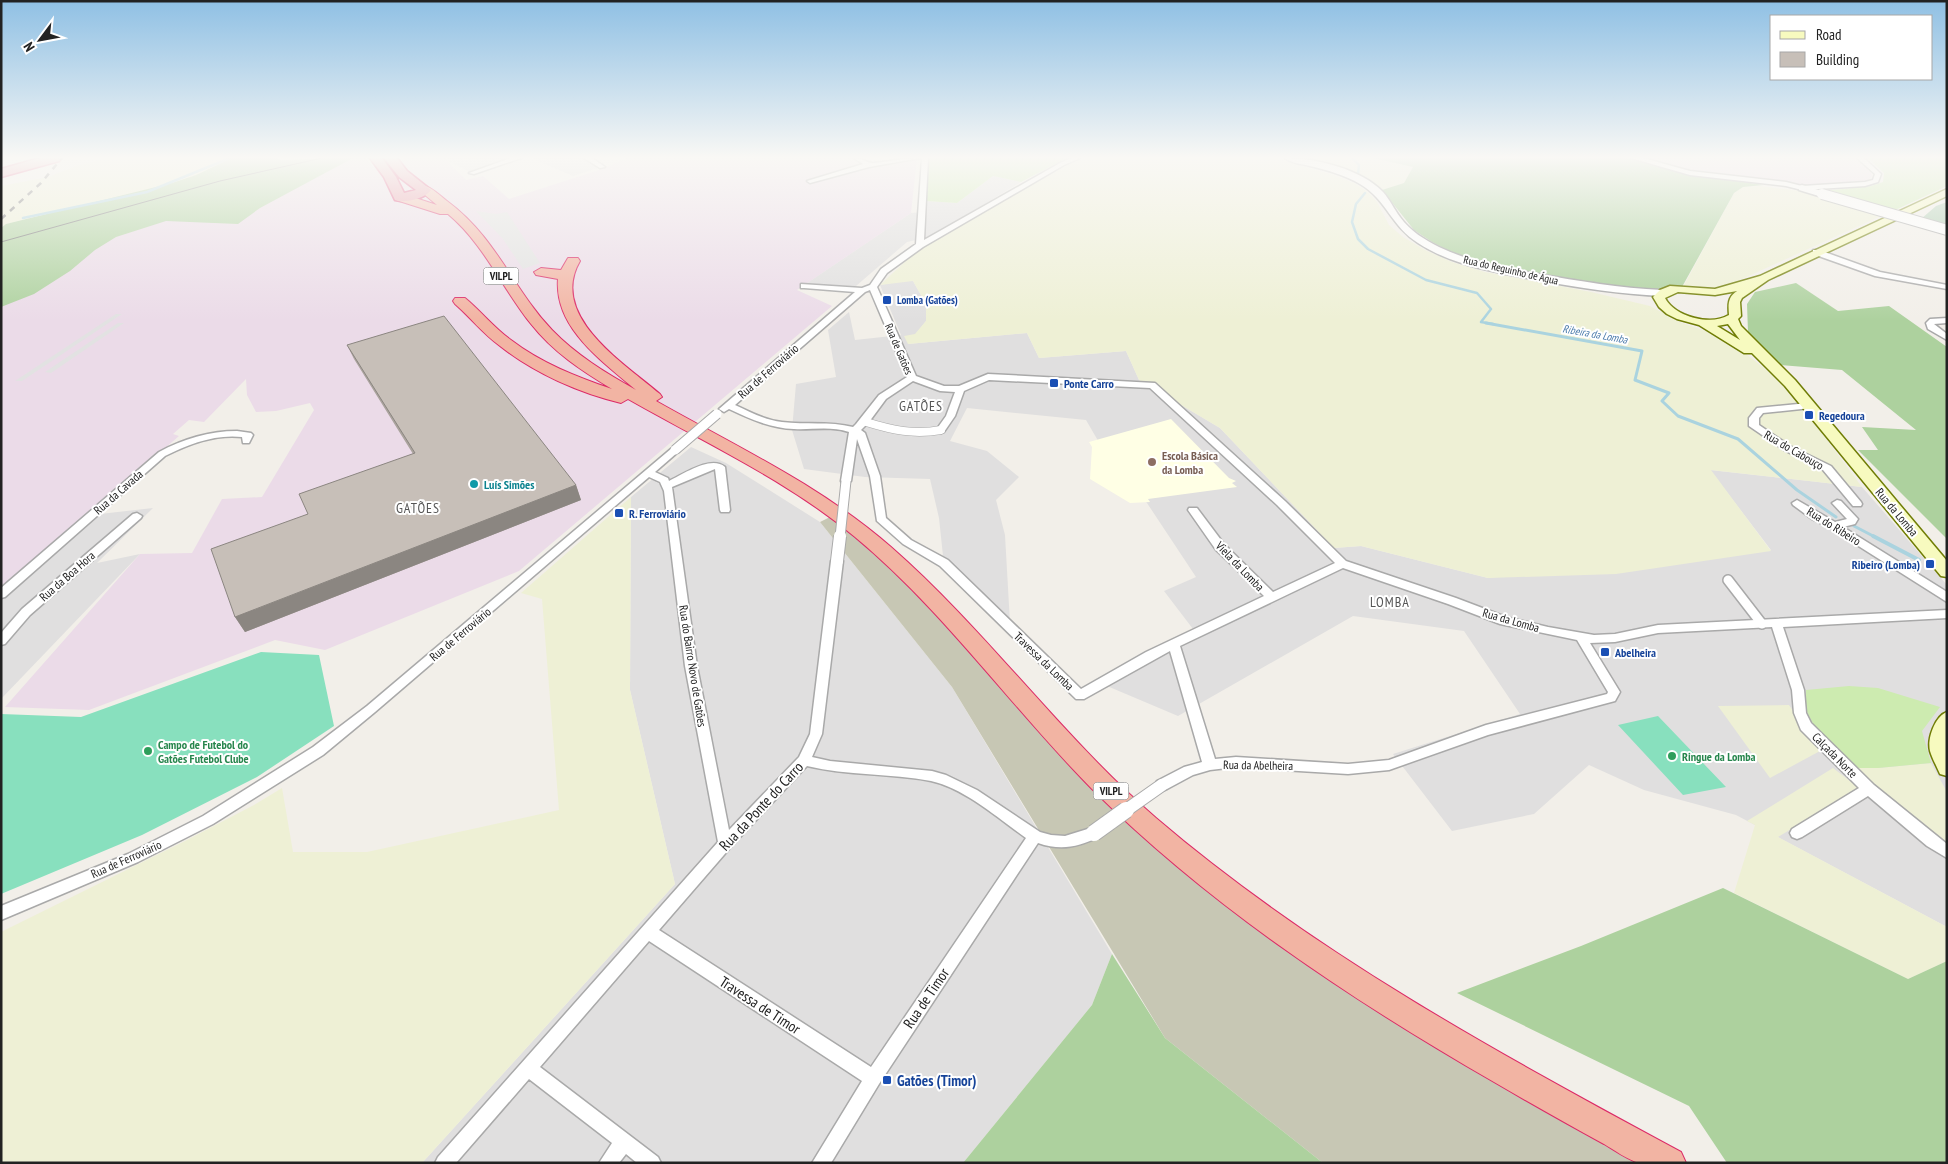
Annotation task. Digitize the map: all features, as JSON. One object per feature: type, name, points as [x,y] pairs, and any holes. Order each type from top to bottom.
[{"type":"highway","name":"VILPL","points":[[446,212],[455,217],[479,242],[526,314],[540,331],[572,360],[787,479],[836,512],[861,532],[936,603],[1096,777],[1176,850],[1241,903],[1342,974],[1438,1034],[1544,1095],[1670,1163]]},
{"type":"highway","name":"VILPL","points":[[453,212],[478,236],[540,328],[562,348],[593,371]]},
{"type":"highway","points":[[573,261],[565,277],[567,307],[579,327],[661,402],[672,416]]},
{"type":"highway","points":[[541,272],[556,273],[565,277]]},
{"type":"highway","points":[[460,301],[504,342],[547,369],[575,382],[672,416]]},
{"type":"main road","points":[[1698,321],[1718,323],[1733,314],[1737,296],[1764,278],[1903,212]]},
{"type":"main road","points":[[1665,308],[1659,298],[1662,293],[1677,289],[1723,291],[1764,278]]},
{"type":"main road","points":[[1699,291],[1720,298],[1733,314]]},
{"type":"main road","name":"Rua da Lomba","points":[[1665,308],[1679,316],[1698,321],[1721,332],[1768,363]]},
{"type":"main road","name":"Rua da Lomba","points":[[1733,314],[1735,326],[1768,363],[1790,383],[1942,560],[1947,572]]},
{"type":"main road","points":[[1947,719],[1944,722],[1939,749],[1947,768]]},
{"type":"street","points":[[920,245],[922,212]]},
{"type":"street","points":[[873,287],[884,271],[920,245],[977,212]]},
{"type":"street","name":"Rua do Reguinho de Água","points":[[1392,212],[1402,226],[1412,235],[1437,250],[1486,267],[1586,286],[1665,308]]},
{"type":"street","points":[[1886,212],[1947,230]]},
{"type":"street","points":[[1816,252],[1878,274],[1947,287]]},
{"type":"street","points":[[804,286],[862,290]]},
{"type":"street","name":"Rua do Reguinho de Água","points":[[1586,286],[1662,293]]},
{"type":"street","name":"Rua de Ferroviário","points":[[1,913],[133,858],[208,820],[318,751],[371,709],[862,290],[873,287]]},
{"type":"street","name":"Rua de Gatões","points":[[873,287],[912,378],[943,388],[960,389]]},
{"type":"street","points":[[1947,320],[1930,323],[1931,326],[1947,338]]},
{"type":"street","name":"Rua da Lomba","points":[[960,389],[988,377],[1152,385],[1342,564],[1452,601],[1504,621],[1594,640],[1616,638],[1658,629],[1947,614]]},
{"type":"street","points":[[728,405],[768,423],[785,426],[840,427],[854,430],[866,422],[880,400],[912,378]]},
{"type":"street","points":[[866,422],[884,428],[917,434],[941,430],[956,407],[960,389]]},
{"type":"street","name":"Rua do Cabouço","points":[[1808,406],[1760,410],[1754,418],[1754,426],[1787,448],[1827,468],[1857,504]]},
{"type":"street","name":"Travessa da Lomba","points":[[854,430],[860,433],[863,439],[875,476],[881,520],[907,542],[944,563],[1080,696],[1150,654],[1342,564]]},
{"type":"street","name":"Rua da Ponte do Carro","points":[[444,1163],[725,844],[804,760],[816,734],[846,481],[854,430]]},
{"type":"street","name":"Rua da Cavada","points":[[1,594],[162,454],[176,446],[206,437],[235,433],[248,435],[246,441]]},
{"type":"street","points":[[648,473],[664,480],[667,486],[712,465],[716,465],[720,467],[725,510]]},
{"type":"street","name":"Rua do Bairro Novo de Gatões","points":[[667,486],[691,666],[725,844]]},
{"type":"street","name":"Rua do Ribeiro","points":[[1797,503],[1816,517],[1834,526],[1947,598]]},
{"type":"street","points":[[1834,526],[1851,522],[1853,519],[1837,503]]},
{"type":"street","name":"Viela da Lomba","points":[[1193,510],[1220,547],[1271,597]]},
{"type":"street","name":"Rua da Boa Hora","points":[[1,641],[26,612],[137,516]]},
{"type":"street","points":[[1728,580],[1762,624]]},
{"type":"street","name":"Calçada Norte","points":[[1776,624],[1798,690],[1800,712],[1806,726],[1869,789],[1932,842],[1947,852]]},
{"type":"street","name":"Rua da Abelheira","points":[[804,760],[830,766],[932,776],[943,779],[960,786],[1035,836],[1061,843],[1074,842],[1094,833],[1162,785],[1189,771],[1210,765],[1236,762],[1348,769],[1389,765],[1486,730],[1611,698],[1614,692],[1581,637]]},
{"type":"street","points":[[1174,644],[1210,765]]},
{"type":"street","points":[[1797,834],[1869,789]]},
{"type":"street","name":"Rua de Timor","points":[[821,1163],[873,1078],[1035,836]]},
{"type":"street","name":"Travessa de Timor","points":[[648,932],[873,1078]]},
{"type":"street","points":[[528,1068],[652,1163]]},
{"type":"street","points":[[608,1163],[624,1142]]},
{"type":"shaded area","points":[[1,212],[53,212],[6,224],[1,228]]},
{"type":"shaded area","points":[[127,212],[911,212],[797,290],[832,306],[519,571],[325,650],[275,640],[89,710],[5,707],[140,554],[192,553],[222,499],[262,497],[314,410],[310,403],[276,411],[256,412],[247,395],[246,379],[204,422],[189,420],[173,434],[179,436],[1,590],[1,244]]},
{"type":"shaded area","points":[[477,212],[496,214],[507,212],[540,263],[523,269],[503,239]]},
{"type":"shaded area","points":[[971,212],[930,237],[907,242],[856,286],[804,285],[911,213]]},
{"type":"shaded area","points":[[982,212],[1382,212],[1389,225],[1403,237],[1425,250],[1452,262],[1485,272],[1591,292],[1650,306],[1682,323],[1715,334],[1746,354],[1786,385],[1862,487],[1711,470],[1771,551],[1616,574],[1488,578],[1361,546],[1334,548],[1220,428],[1139,380],[1126,351],[1039,358],[1027,333],[908,344],[904,336],[915,334],[926,321],[926,304],[913,281],[880,285],[923,245]]},
{"type":"shaded area","points":[[1724,212],[1874,212],[1883,215],[1720,289],[1710,290],[1683,287]]},
{"type":"shaded area","points":[[1929,212],[1947,212],[1947,227],[1921,219]]},
{"type":"shaded area","points":[[913,281],[926,304],[926,321],[908,344],[1027,333],[1039,358],[1126,351],[1139,380],[1220,428],[1334,548],[1361,546],[1488,578],[1771,550],[1710,470],[1862,487],[1947,585],[1947,927],[1736,815],[1644,790],[1589,765],[1534,814],[1452,831],[1393,754],[1520,714],[1464,631],[1353,616],[1178,716],[1107,686],[1193,629],[1164,591],[1196,577],[1147,503],[1104,451],[1086,420],[967,408],[950,441],[987,451],[1019,477],[996,500],[1005,535],[1010,623],[943,556],[939,518],[930,479],[865,477],[804,469],[792,430],[796,384],[836,377],[828,330],[849,312],[855,340],[901,335],[880,285]]},
{"type":"shaded area","points":[[116,314],[122,314],[22,381],[15,381]]},
{"type":"shaded area","points":[[118,323],[124,323],[51,373],[45,372]]},
{"type":"shaded area","name":"Escola Básica da Lomba","points":[[1171,419],[1229,478],[1236,481],[1232,483],[1237,487],[1148,499],[1150,502],[1130,503],[1090,479],[1092,447],[1089,442]]},
{"type":"shaded area","points":[[691,447],[726,463],[820,522],[952,687],[1112,954],[1092,1005],[963,1163],[422,1163],[675,884],[630,690],[631,497]]},
{"type":"shaded area","points":[[631,497],[630,690],[675,884],[422,1163],[1,1163],[1,932],[185,841],[282,788],[293,852],[367,852],[559,810],[542,599],[521,593]]},
{"type":"shaded area","points":[[153,508],[97,563],[140,554],[1,699],[1,600],[100,514]]},
{"type":"shaded area","points":[[830,517],[863,541],[895,570],[1112,805],[1649,1163],[1323,1163],[1165,1038],[952,687],[820,522]]},
{"type":"shaded area","points":[[1789,705],[1820,751],[1770,778],[1718,706]]},
{"type":"shaded area","points":[[1931,763],[1947,792],[1947,845],[1915,823],[1854,768],[1878,768]]},
{"type":"shaded area","points":[[1833,768],[1859,788],[1778,837],[1947,927],[1947,961],[1908,979],[1734,893],[1755,825],[1747,821]]},
{"type":"green space","points":[[53,212],[254,212],[238,224],[166,221],[116,237],[95,250],[70,271],[34,294],[1,307],[1,228],[6,224]]},
{"type":"green space","points":[[1400,212],[1723,212],[1682,287],[1645,291],[1613,288],[1498,267],[1457,255],[1414,230]]},
{"type":"green space","points":[[1796,283],[1838,311],[1889,306],[1947,347],[1947,539],[1858,450],[1878,450],[1862,427],[1916,430],[1842,370],[1780,365],[1748,332],[1747,304],[1755,292]]},
{"type":"green space","name":"Campo de Futebol do Gatões Futebol Clube","points":[[261,652],[319,655],[334,726],[257,777],[142,835],[1,894],[1,714],[81,717]]},
{"type":"green space","points":[[1849,686],[1878,688],[1940,707],[1922,731],[1931,763],[1878,768],[1854,768],[1816,730],[1805,708],[1806,690]]},
{"type":"green space","name":"Ringue da Lomba","points":[[1658,716],[1726,787],[1683,795],[1618,725]]},
{"type":"green space","points":[[1723,888],[1908,979],[1947,961],[1947,1163],[1727,1163],[1689,1106],[1457,993],[1581,946]]},
{"type":"green space","points":[[1112,954],[1165,1038],[1323,1163],[963,1163],[1092,1005]]},
{"type":"building","name":"Luís Simões","points":[[444,316],[576,485],[235,617],[211,549],[308,514],[299,494],[415,453],[347,345]]},
{"type":"waterway","points":[[23,218],[50,212]]},
{"type":"waterway","name":"Ribeira da Lomba","points":[[1354,212],[1352,222],[1358,239],[1368,249],[1426,280],[1477,293],[1491,309],[1481,322],[1493,324]]},
{"type":"waterway","name":"Ribeira da Lomba","points":[[1486,323],[1642,351],[1635,380],[1669,393],[1662,401],[1678,416],[1738,439],[1797,490],[1836,517]]},
{"type":"waterway","name":"Ribeira da Lomba","points":[[1854,526],[1875,537]]},
{"type":"waterway","name":"Ribeira da Lomba","points":[[1873,536],[1919,560]]},
{"type":"tram line","points":[[1,242],[108,212]]},
{"type":"railway","points":[[1,219],[8,212]]},
{"type":"place","name":"Lomba (Gatões)","points":[[887,300]]},
{"type":"place","name":"Ponte Carro","points":[[1054,383]]},
{"type":"place","name":"Regedoura","points":[[1809,415]]},
{"type":"place","name":"Escola Básica da Lomba","points":[[1152,462]]},
{"type":"place","name":"Luís Simões","points":[[474,484]]},
{"type":"place","name":"R. Ferroviário","points":[[619,513]]},
{"type":"place","name":"Ribeiro (Lomba)","points":[[1930,564]]},
{"type":"place","name":"Abelheira","points":[[1605,652]]},
{"type":"place","name":"Campo de Futebol do Gatões Futebol Clube","points":[[148,751]]},
{"type":"place","name":"Ringue da Lomba","points":[[1672,756]]},
{"type":"place","name":"Gatões (Timor)","points":[[887,1080]]},
{"type":"district","name":"GATÕES","points":[[921,406]]},
{"type":"district","name":"GATÕES","points":[[418,508]]},
{"type":"district","name":"LOMBA","points":[[1390,602]]}]
